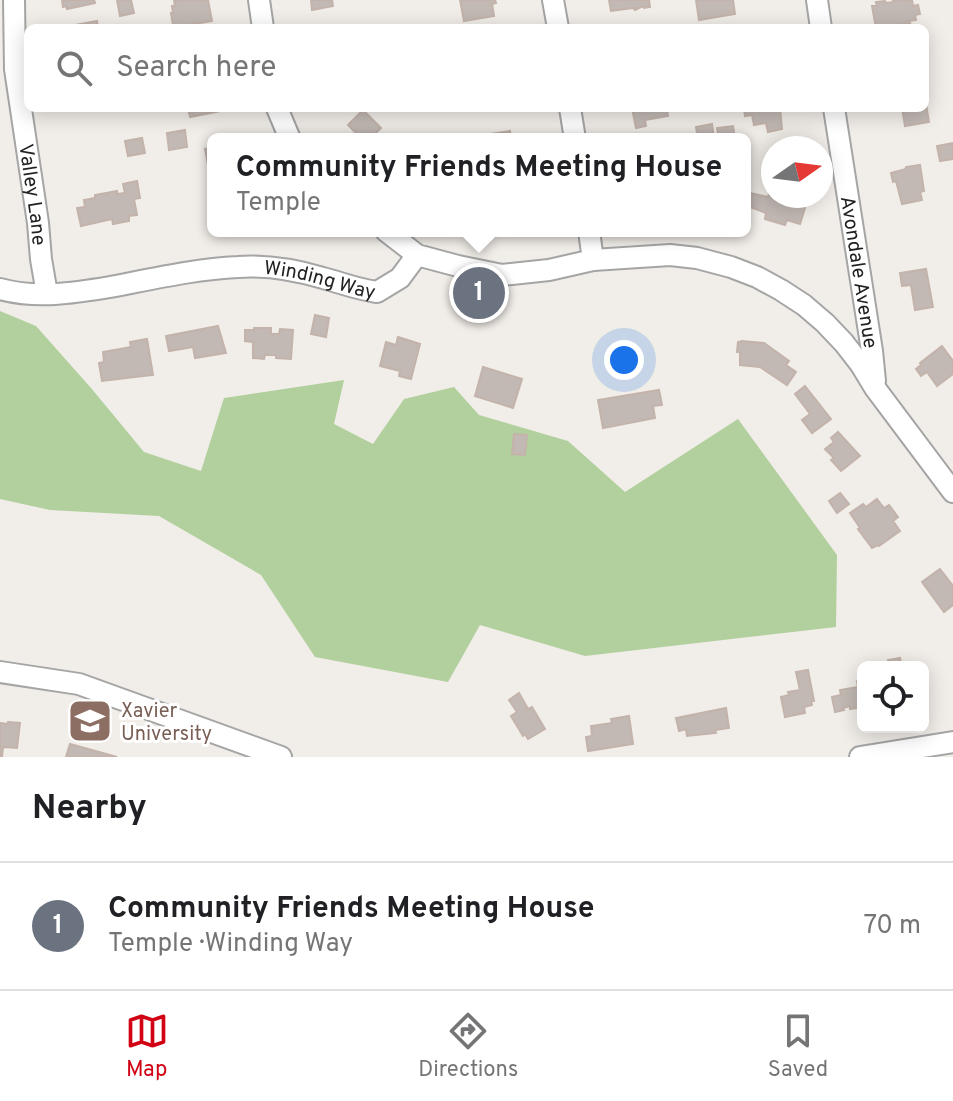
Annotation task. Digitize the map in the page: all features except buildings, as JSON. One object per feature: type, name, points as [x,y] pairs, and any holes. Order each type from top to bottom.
[{"type":"street","name":"Valley Lane","points":[[14,0],[15,69],[47,294]]},
{"type":"street","points":[[259,0],[262,24]]},
{"type":"street","points":[[553,0],[557,24]]},
{"type":"street","points":[[817,0],[820,24]]},
{"type":"street","points":[[279,112],[287,133]]},
{"type":"street","points":[[571,112],[574,133]]},
{"type":"street","name":"Avondale Avenue","points":[[835,112],[875,388]]},
{"type":"street","points":[[394,237],[417,255],[502,275],[549,270],[593,260],[670,255],[709,261],[757,277],[804,305],[844,343],[953,492]]},
{"type":"street","points":[[590,237],[593,260]]},
{"type":"street","name":"Winding Way","points":[[0,289],[26,294],[71,293],[242,266],[297,271],[353,289],[377,292],[400,278],[417,255]]},
{"type":"street","points":[[0,672],[79,684],[281,757]]},
{"type":"street","points":[[860,757],[953,742]]},
{"type":"green space","points":[[0,311],[36,326],[144,452],[201,471],[224,398],[344,380],[334,424],[373,444],[404,399],[454,387],[479,415],[568,441],[625,492],[738,419],[837,555],[836,627],[585,656],[480,625],[448,682],[315,657],[261,575],[159,516],[50,510],[0,499]]},
{"type":"place","name":"Community Friends Meeting House","points":[[479,293]]},
{"type":"place","name":"Xavier University","points":[[90,721]]}]
